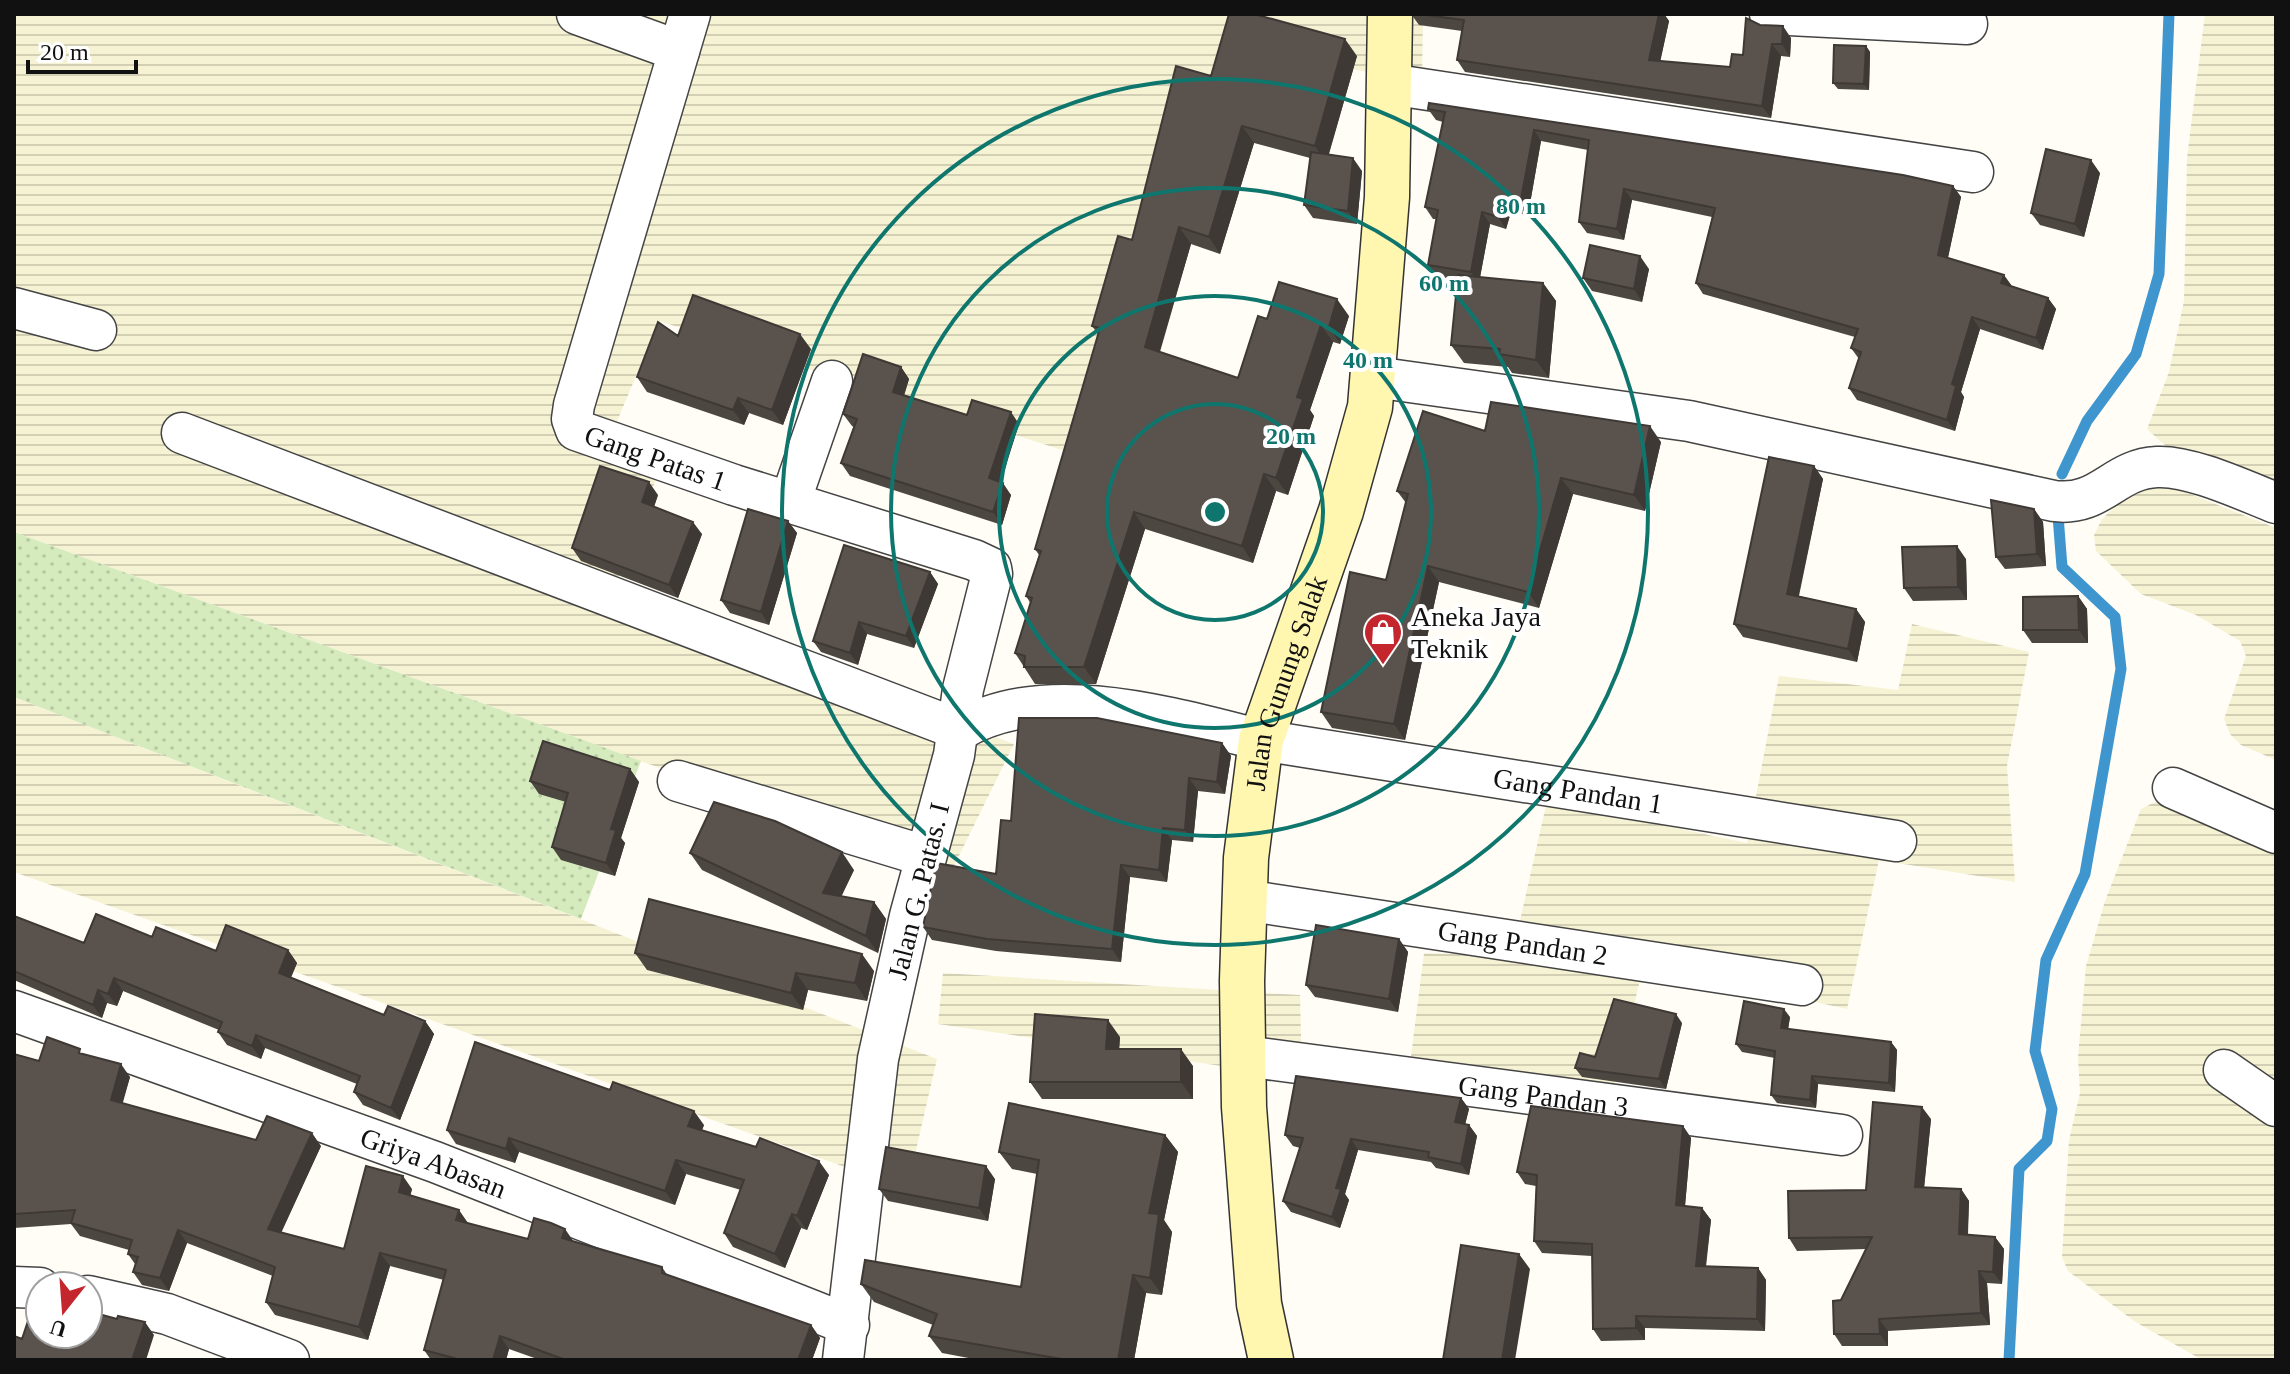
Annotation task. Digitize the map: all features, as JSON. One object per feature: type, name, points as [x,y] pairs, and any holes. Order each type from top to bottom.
[{"type":"street","points":[[577,14],[684,32]]},
{"type":"street","name":"Jalan Gunung Salak","points":[[1271,1360],[1259,1304],[1254,1241],[1244,1056],[1244,900],[1261,740],[1341,511],[1359,453],[1374,377],[1387,197],[1390,14]]},
{"type":"street","points":[[1770,14],[1967,24]]},
{"type":"street","name":"Gang Patas 1","points":[[684,32],[572,419],[576,430],[590,438],[991,568],[990,594],[963,689],[960,730]]},
{"type":"street","points":[[1389,84],[1973,172]]},
{"type":"street","points":[[14,308],[96,330]]},
{"type":"street","points":[[1374,377],[1689,421],[2075,504],[2123,476],[2158,467],[2192,474],[2276,503]]},
{"type":"street","points":[[790,502],[832,381]]},
{"type":"street","points":[[182,433],[960,730],[997,712],[1075,706],[1160,714],[1261,740]]},
{"type":"street","name":"Jalan G. Patas. I","points":[[846,1343],[859,1196],[878,1059],[925,856],[960,730]]},
{"type":"street","name":"Gang Pandan 1","points":[[1261,740],[1896,841]]},
{"type":"street","points":[[678,781],[925,856]]},
{"type":"street","points":[[2173,788],[2276,833]]},
{"type":"street","name":"Gang Pandan 2","points":[[1244,900],[1802,985]]},
{"type":"street","name":"Griya Abasan","points":[[14,1011],[435,1162],[846,1343]]},
{"type":"street","name":"Gang Pandan 3","points":[[1244,1056],[1842,1135]]},
{"type":"street","points":[[2224,1070],[2276,1106]]},
{"type":"street","points":[[104,1300],[167,1314],[289,1360]]},
{"type":"shaded area","points":[[14,14],[1423,14],[1422,83],[1231,45],[1103,463],[659,321],[610,438],[663,461],[613,592],[1014,744],[950,874],[14,532]]},
{"type":"shaded area","points":[[2205,14],[2276,14],[2276,490],[2168,448],[2147,429],[2169,372],[2184,301],[2187,158]]},
{"type":"shaded area","points":[[2155,487],[2178,489],[2276,528],[2276,760],[2241,745],[2230,734],[2224,719],[2246,656],[2240,641],[2196,615],[2141,594],[2096,551],[2094,535],[2102,519],[2126,497]]},
{"type":"shaded area","points":[[1912,624],[2029,652],[2007,766],[2015,882],[1879,860],[1847,1009],[1644,964],[1604,1127],[1406,1096],[1424,953],[1512,956],[1547,801],[1747,843],[1779,676],[1898,690]]},
{"type":"shaded area","points":[[14,697],[937,1059],[907,1189],[14,872]]},
{"type":"shaded area","points":[[2157,801],[2276,850],[2276,1360],[2202,1360],[2134,1321],[2068,1271],[2062,1257],[2069,1140],[2080,1093],[2078,1057],[2086,966],[2105,901],[2141,809]]},
{"type":"shaded area","points":[[943,973],[1300,995],[1302,1078],[938,1024]]},
{"type":"green space","points":[[14,532],[641,761],[581,919],[14,697]]},
{"type":"building","points":[[1229,14],[1254,14],[1345,39],[1315,146],[1242,126],[1209,237],[1179,227],[1145,347],[1238,378],[1258,316],[1267,319],[1279,282],[1337,299],[1329,327],[1321,325],[1297,397],[1303,399],[1276,478],[1264,474],[1242,546],[1134,512],[1084,667],[1024,667],[1025,656],[1015,653],[1032,598],[1026,596],[1041,551],[1035,549],[1100,328],[1092,326],[1118,236],[1132,240],[1176,66],[1211,76]]},
{"type":"building","points":[[1418,14],[1659,14],[1649,60],[1730,67],[1732,54],[1743,55],[1746,18],[1760,25],[1783,26],[1782,44],[1772,44],[1762,106],[1457,60],[1464,20]]},
{"type":"building","points":[[1834,45],[1866,46],[1864,84],[1833,83]]},
{"type":"building","points":[[1429,103],[1903,175],[1953,186],[1938,255],[2004,275],[2001,283],[2048,298],[2036,338],[1972,317],[1952,384],[1956,386],[1947,420],[1849,388],[1861,352],[1851,348],[1858,329],[1696,283],[1715,208],[1624,189],[1617,229],[1579,222],[1589,140],[1534,130],[1520,204],[1503,201],[1498,217],[1482,212],[1471,272],[1428,265],[1438,210],[1425,207],[1445,112],[1428,109]]},
{"type":"building","points":[[2046,149],[2091,160],[2075,224],[2031,213]]},
{"type":"building","points":[[1311,152],[1353,158],[1348,211],[1304,205]]},
{"type":"building","points":[[1590,245],[1640,256],[1634,289],[1583,278]]},
{"type":"building","points":[[1458,275],[1543,283],[1536,360],[1499,354],[1500,349],[1451,345]]},
{"type":"building","points":[[693,295],[800,334],[772,410],[738,398],[733,410],[637,377],[658,322],[678,336]]},
{"type":"building","points":[[863,354],[901,367],[893,392],[967,415],[972,400],[1011,412],[989,478],[1003,483],[993,512],[841,463],[857,419],[843,414]]},
{"type":"building","points":[[1491,402],[1650,426],[1634,495],[1561,478],[1528,592],[1428,566],[1394,724],[1321,712],[1350,572],[1386,580],[1408,494],[1397,491],[1423,411],[1485,431]]},
{"type":"building","points":[[1769,457],[1814,466],[1787,594],[1856,609],[1848,649],[1734,624]]},
{"type":"building","points":[[600,466],[649,482],[642,502],[693,522],[669,585],[572,548]]},
{"type":"building","points":[[1991,500],[2034,509],[2037,554],[1996,557]]},
{"type":"building","points":[[748,509],[788,521],[761,612],[721,600]]},
{"type":"building","points":[[844,545],[930,572],[906,636],[859,622],[850,653],[813,641]]},
{"type":"building","points":[[1957,546],[1958,587],[1904,588],[1902,547]]},
{"type":"building","points":[[2078,596],[2079,630],[2023,630],[2023,597]]},
{"type":"building","points":[[1019,718],[1097,718],[1222,743],[1217,782],[1189,778],[1185,830],[1163,828],[1159,870],[1121,865],[1112,949],[987,939],[923,927],[936,863],[996,874],[1001,820],[1011,821]]},
{"type":"building","points":[[543,741],[630,769],[611,829],[616,830],[606,863],[552,847],[568,793],[530,781]]},
{"type":"building","points":[[714,802],[775,821],[842,852],[823,893],[874,902],[866,936],[690,853]]},
{"type":"building","points":[[649,899],[862,954],[855,983],[796,973],[791,993],[635,953]]},
{"type":"building","points":[[96,914],[152,937],[156,927],[216,951],[226,925],[288,950],[279,973],[384,1015],[388,1006],[425,1021],[391,1108],[354,1092],[360,1076],[256,1035],[252,1046],[218,1032],[222,1022],[114,978],[108,994],[98,990],[93,1005],[14,971],[14,916],[84,943]]},
{"type":"building","points":[[1316,925],[1399,939],[1389,999],[1306,985]]},
{"type":"building","points":[[1614,999],[1676,1014],[1659,1079],[1575,1068],[1580,1053],[1595,1057]]},
{"type":"building","points":[[1744,1001],[1784,1009],[1781,1028],[1891,1042],[1889,1083],[1812,1076],[1810,1100],[1771,1095],[1775,1051],[1736,1044]]},
{"type":"building","points":[[1035,1014],[1108,1020],[1106,1049],[1181,1049],[1181,1082],[1030,1082]]},
{"type":"building","points":[[47,1037],[80,1049],[79,1053],[121,1064],[111,1100],[256,1140],[267,1116],[312,1133],[268,1229],[344,1249],[366,1166],[403,1176],[399,1192],[459,1210],[456,1220],[528,1239],[534,1218],[551,1223],[565,1229],[562,1238],[662,1267],[662,1273],[811,1325],[798,1360],[563,1360],[500,1336],[493,1360],[461,1360],[424,1350],[446,1270],[380,1253],[359,1327],[266,1302],[275,1267],[178,1230],[160,1278],[133,1272],[138,1257],[128,1254],[132,1240],[71,1223],[75,1210],[14,1214],[14,1054],[39,1061]]},
{"type":"building","points":[[475,1042],[610,1090],[613,1082],[694,1111],[688,1126],[756,1147],[760,1138],[819,1161],[797,1216],[792,1214],[775,1254],[724,1233],[744,1180],[676,1160],[665,1191],[509,1138],[506,1149],[447,1130]]},
{"type":"building","points":[[1296,1076],[1461,1098],[1455,1122],[1469,1125],[1461,1164],[1428,1157],[1429,1152],[1351,1139],[1336,1188],[1341,1189],[1332,1217],[1283,1201],[1303,1138],[1285,1135]]},
{"type":"building","points":[[1873,1102],[1922,1107],[1915,1187],[1961,1189],[1959,1234],[1995,1237],[1993,1272],[1979,1271],[1981,1313],[1879,1319],[1880,1334],[1834,1334],[1833,1301],[1841,1300],[1872,1237],[1789,1238],[1788,1191],[1866,1190]]},
{"type":"building","points":[[1009,1103],[1165,1135],[1149,1213],[1159,1214],[1150,1278],[1133,1275],[1118,1360],[1067,1360],[929,1336],[937,1314],[861,1284],[865,1260],[1021,1287],[1039,1160],[999,1152]]},
{"type":"building","points":[[1531,1106],[1683,1126],[1676,1205],[1702,1208],[1696,1266],[1758,1268],[1757,1319],[1636,1316],[1636,1328],[1593,1329],[1592,1244],[1534,1241],[1537,1175],[1517,1172]]},
{"type":"building","points":[[886,1147],[986,1166],[979,1208],[879,1189]]},
{"type":"building","points":[[1461,1245],[1519,1254],[1502,1360],[1443,1360]]},
{"type":"building","points":[[104,1315],[145,1322],[132,1360],[14,1360],[14,1336],[22,1339],[24,1333],[24,1350],[104,1350]]},
{"type":"waterway","points":[[2062,474],[2087,421],[2136,354],[2159,274],[2169,14]]},
{"type":"waterway","points":[[2009,1360],[2019,1169],[2047,1141],[2052,1109],[2035,1051],[2046,960],[2085,874],[2121,669],[2115,617],[2062,567],[2058,516]]},
{"type":"place","name":"Aneka Jaya Teknik","points":[[1383,666]]}]
